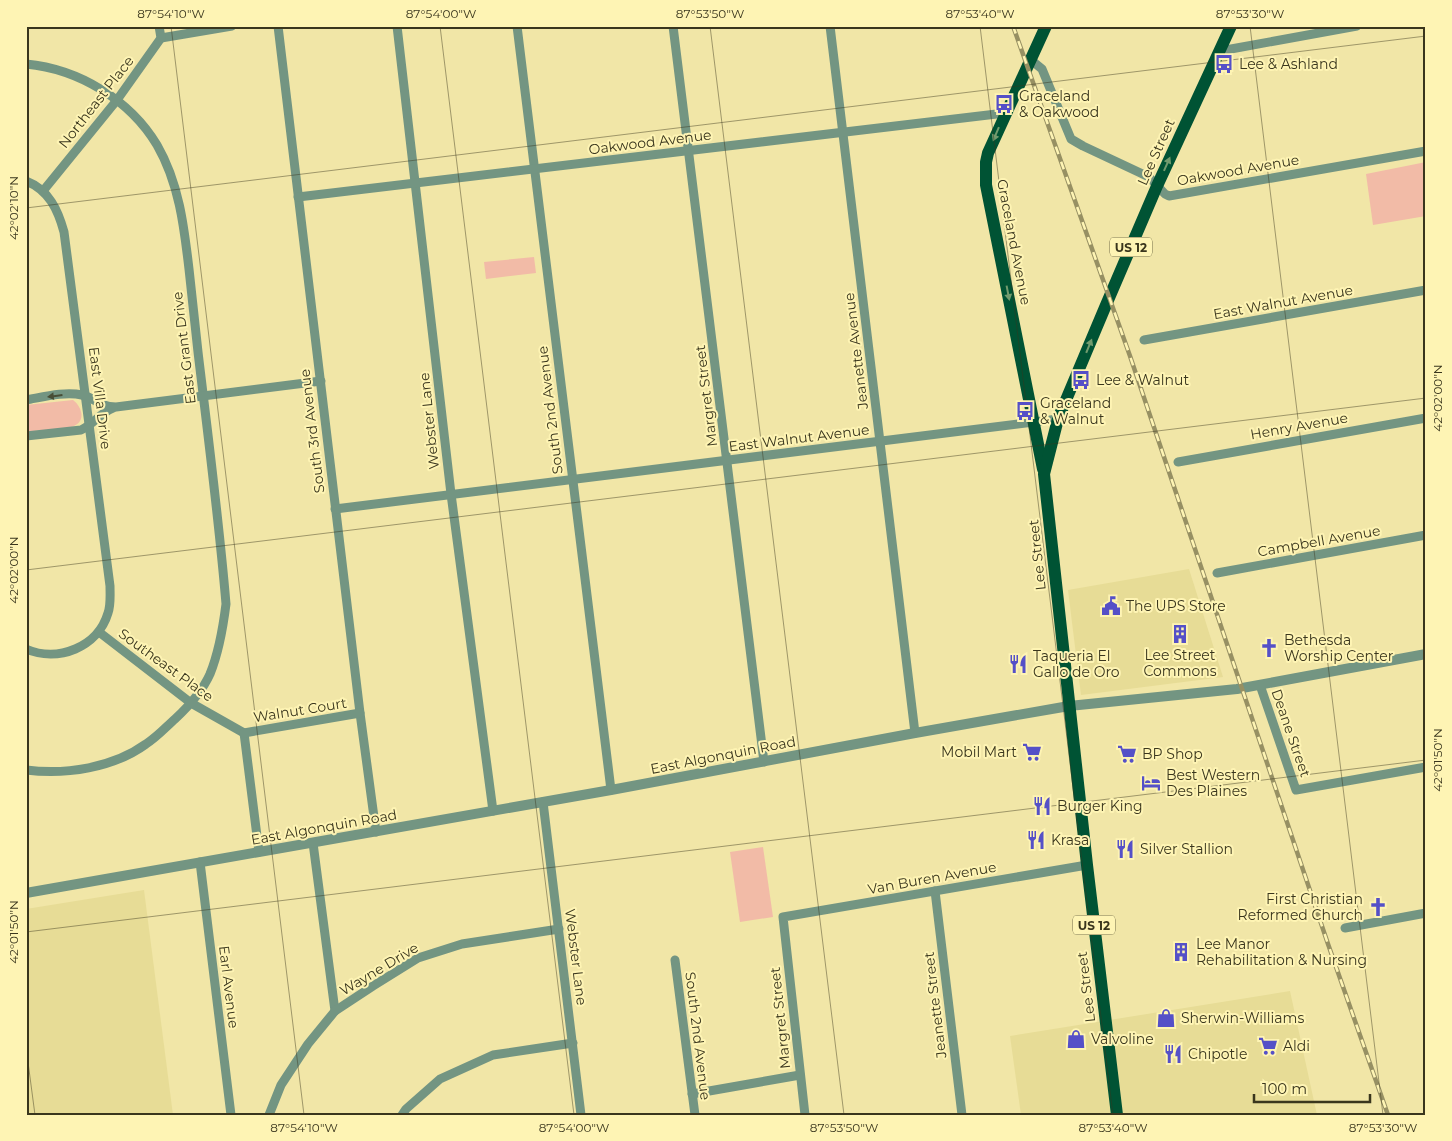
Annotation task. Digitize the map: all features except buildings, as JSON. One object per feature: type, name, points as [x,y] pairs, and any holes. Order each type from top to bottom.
[{"type":"main road","name":"Graceland Avenue","points":[[1044,474],[986,184],[986,162],[1005,113],[1046,26]]},
{"type":"main road","name":"Lee Street","points":[[1117,1115],[1086,865],[1044,474],[1058,419],[1157,186],[1231,26]]},
{"type":"street","points":[[159,26],[161,38],[232,26]]},
{"type":"street","name":"South 3rd Avenue","points":[[278,26],[360,714],[376,832]]},
{"type":"street","name":"Webster Lane","points":[[397,26],[451,494],[493,811]]},
{"type":"street","name":"South 2nd Avenue","points":[[517,26],[611,790]]},
{"type":"street","name":"Margret Street","points":[[673,26],[690,150],[764,762]]},
{"type":"street","name":"Jeanette Avenue","points":[[830,26],[915,733]]},
{"type":"street","points":[[1220,50],[1357,26]]},
{"type":"street","name":"Northeast Place","points":[[43,191],[117,100],[161,38]]},
{"type":"street","name":"Oakwood Avenue","points":[[1031,60],[1042,69],[1071,139],[1082,146],[1150,177],[1169,196],[1426,151]]},
{"type":"street","name":"East Grant Drive","points":[[26,64],[72,75],[117,100],[143,126],[152,139],[169,169],[176,187],[187,252],[226,604],[217,653],[209,676],[191,703],[146,745],[103,764],[80,769],[26,770]]},
{"type":"street","name":"Oakwood Avenue","points":[[298,197],[1005,113]]},
{"type":"street","name":"East Villa Drive","points":[[26,181],[36,185],[52,202],[57,210],[64,232],[110,586],[109,611],[99,632]]},
{"type":"street","name":"East Walnut Avenue","points":[[1144,340],[1426,290]]},
{"type":"street","points":[[26,400],[76,394],[86,395],[105,406],[116,406],[321,381]]},
{"type":"street","points":[[26,436],[81,430],[89,426],[105,411],[116,406]]},
{"type":"street","name":"Henry Avenue","points":[[1178,462],[1426,418]]},
{"type":"street","name":"East Walnut Avenue","points":[[335,508],[1058,419]]},
{"type":"street","name":"Campbell Avenue","points":[[1217,573],[1426,535]]},
{"type":"street","points":[[26,649],[40,654],[70,652],[83,645],[99,632]]},
{"type":"street","name":"Southeast Place","points":[[99,632],[191,703],[244,733]]},
{"type":"street","name":"East Algonquin Road","points":[[26,893],[611,790],[1068,706],[1260,685],[1426,654]]},
{"type":"street","name":"Deane Street","points":[[1260,685],[1296,790],[1426,767]]},
{"type":"street","name":"Walnut Court","points":[[244,733],[360,714]]},
{"type":"street","points":[[244,733],[259,852]]},
{"type":"street","name":"Webster Lane","points":[[543,802],[581,1115]]},
{"type":"street","points":[[313,843],[335,1011]]},
{"type":"street","name":"Earl Avenue","points":[[200,862],[231,1115]]},
{"type":"street","name":"Van Buren Avenue","points":[[783,918],[1086,865]]},
{"type":"street","name":"Jeanette Street","points":[[936,891],[962,1115]]},
{"type":"street","points":[[1345,928],[1426,913]]},
{"type":"street","name":"Margret Street","points":[[783,918],[805,1115]]},
{"type":"street","name":"Wayne Drive","points":[[269,1115],[281,1085],[302,1052],[335,1011],[418,958],[462,944],[559,929]]},
{"type":"street","name":"South 2nd Avenue","points":[[675,960],[695,1115]]},
{"type":"street","points":[[402,1115],[406,1109],[440,1079],[492,1055],[573,1043]]},
{"type":"street","points":[[692,1094],[800,1075]]},
{"type":"shaded area","points":[[1426,162],[1426,216],[1373,225],[1366,174]]},
{"type":"shaded area","points":[[534,257],[536,273],[486,279],[484,262]]},
{"type":"shaded area","points":[[73,400],[80,409],[82,417],[74,426],[26,432],[26,405]]},
{"type":"shaded area","name":"Lee Street Commons","points":[[1189,569],[1223,677],[1081,695],[1068,590]]},
{"type":"shaded area","points":[[763,847],[773,917],[740,922],[730,852]]},
{"type":"shaded area","points":[[144,890],[173,1115],[26,1115],[26,909]]},
{"type":"shaded area","points":[[1290,991],[1317,1115],[1021,1115],[1010,1036]]},
{"type":"railway","points":[[1013,26],[1130,356],[1328,944],[1388,1115]]},
{"type":"place","name":"Lee & Ashland","points":[[1224,64]]},
{"type":"place","name":"Graceland & Oakwood","points":[[1004,104]]},
{"type":"place","name":"Lee & Walnut","points":[[1081,380]]},
{"type":"place","name":"Graceland & Walnut","points":[[1025,411]]},
{"type":"place","name":"The UPS Store","points":[[1111,606]]},
{"type":"place","name":"Lee Street Commons","points":[[1180,634]]},
{"type":"place","name":"Bethesda Worship Center","points":[[1269,648]]},
{"type":"place","name":"Taqueria El Gallo de Oro","points":[[1018,664]]},
{"type":"place","name":"Mobil Mart","points":[[1032,752]]},
{"type":"place","name":"BP Shop","points":[[1127,754]]},
{"type":"place","name":"Best Western Des Plaines","points":[[1151,783]]},
{"type":"place","name":"Burger King","points":[[1042,806]]},
{"type":"place","name":"Krasa","points":[[1036,840]]},
{"type":"place","name":"Silver Stallion","points":[[1125,849]]},
{"type":"place","name":"First Christian Reformed Church","points":[[1378,907]]},
{"type":"place","name":"Lee Manor Rehabilitation & Nursing","points":[[1181,952]]},
{"type":"place","name":"Sherwin-Williams","points":[[1166,1018]]},
{"type":"place","name":"Valvoline","points":[[1076,1039]]},
{"type":"place","name":"Aldi","points":[[1268,1046]]},
{"type":"place","name":"Chipotle","points":[[1173,1054]]}]
